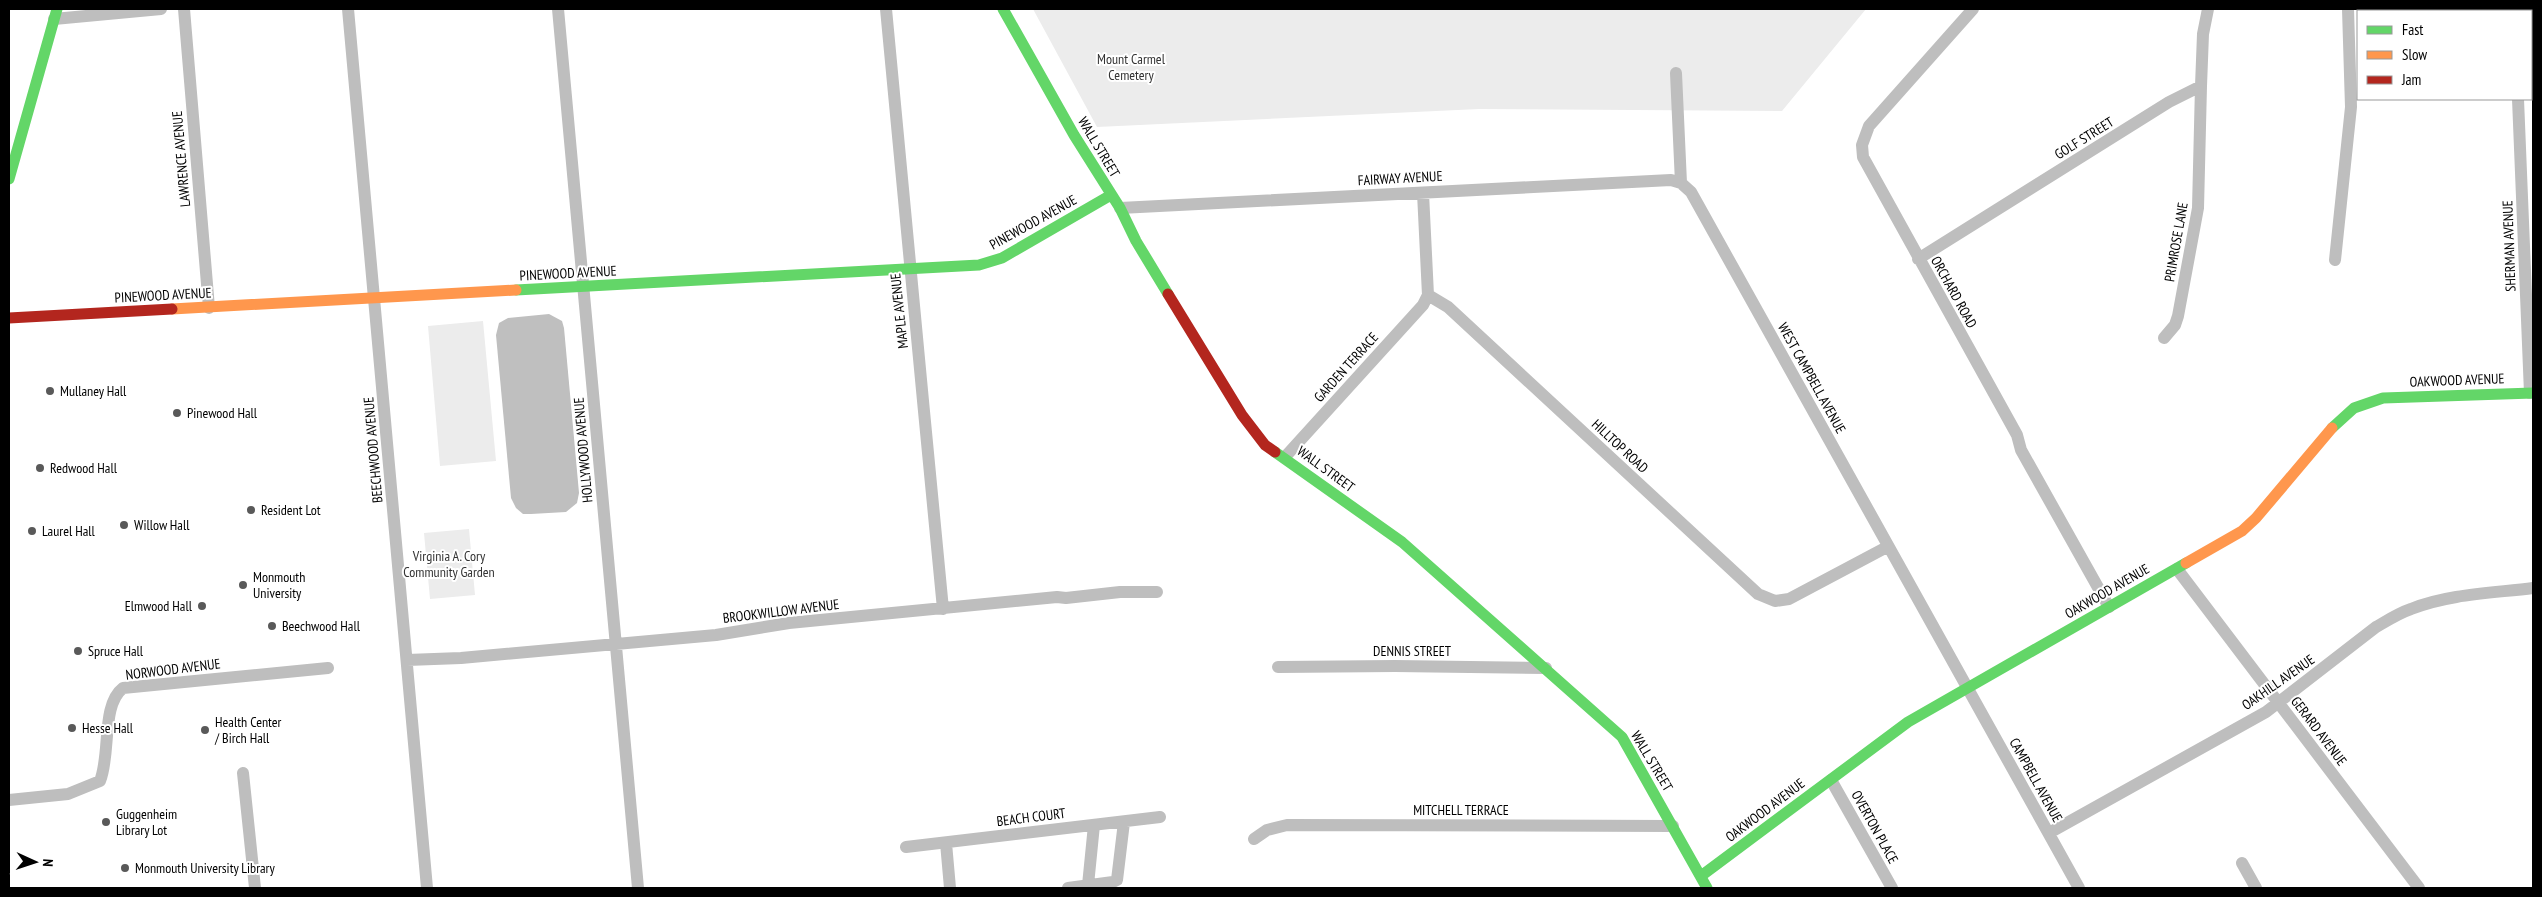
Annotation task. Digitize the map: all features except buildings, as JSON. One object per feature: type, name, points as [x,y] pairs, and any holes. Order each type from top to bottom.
[{"type":"street","points":[[9,179],[55,14],[161,9]]},
{"type":"street","name":"LAWRENCE AVENUE","points":[[184,9],[209,308]]},
{"type":"street","name":"BEECHWOOD AVENUE","points":[[348,9],[427,888]]},
{"type":"street","name":"HOLLYWOOD AVENUE","points":[[558,9],[638,888]]},
{"type":"street","name":"MAPLE AVENUE","points":[[886,9],[943,609]]},
{"type":"street","name":"WALL STREET","points":[[1003,9],[1074,135],[1110,195],[1120,208],[1136,241],[1242,415],[1260,440],[1299,470],[1402,542],[1622,737],[1707,888]]},
{"type":"street","name":"ORCHARD ROAD","points":[[1973,9],[1869,126],[1862,145],[1865,164],[2017,435],[2021,450],[2109,607]]},
{"type":"street","points":[[2201,86],[2203,34],[2208,9]]},
{"type":"street","points":[[2335,260],[2351,107],[2348,9]]},
{"type":"street","points":[[1676,73],[1681,184]]},
{"type":"street","name":"GOLF STREET","points":[[1918,259],[2169,102],[2201,86]]},
{"type":"street","name":"PRIMROSE LANE","points":[[2164,338],[2175,325],[2178,316],[2197,222],[2201,86]]},
{"type":"street","name":"SHERMAN AVENUE","points":[[2518,100],[2532,393]]},
{"type":"street","name":"FAIRWAY AVENUE","points":[[1120,208],[1671,180],[1681,184]]},
{"type":"street","name":"WEST CAMPBELL AVENUE","points":[[1681,184],[1691,192],[1871,514],[1887,547],[1967,687]]},
{"type":"street","points":[[1423,192],[1428,295]]},
{"type":"street","name":"PINEWOOD AVENUE","points":[[9,318],[979,265],[997,261],[1110,195]]},
{"type":"street","name":"HILLTOP ROAD","points":[[1428,295],[1448,308],[1762,597],[1775,601],[1789,600],[1887,547]]},
{"type":"street","name":"GARDEN TERRACE","points":[[1285,458],[1423,305],[1428,295]]},
{"type":"street","name":"OAKWOOD AVENUE","points":[[1701,876],[1908,722],[2177,569],[2248,526],[2337,422],[2354,408],[2383,398],[2532,393]]},
{"type":"street","name":"GERARD AVENUE","points":[[2177,569],[2419,888]]},
{"type":"street","name":"OAKHILL AVENUE","points":[[2049,833],[2266,712],[2376,626],[2412,608],[2467,597],[2533,588]]},
{"type":"street","name":"BROOKWILLOW AVENUE","points":[[407,660],[716,635],[789,623],[1120,592],[1158,592]]},
{"type":"street","name":"DENNIS STREET","points":[[1278,667],[1546,668]]},
{"type":"street","name":"NORWOOD AVENUE","points":[[9,800],[68,794],[100,781],[107,752],[110,711],[115,697],[123,688],[328,668]]},
{"type":"street","name":"CAMPBELL AVENUE","points":[[1967,687],[2079,888]]},
{"type":"street","points":[[243,773],[256,888]]},
{"type":"street","name":"OVERTON PLACE","points":[[1831,780],[1892,888]]},
{"type":"street","name":"BEACH COURT","points":[[906,847],[1160,817]]},
{"type":"street","points":[[1068,888],[1117,880],[1124,822]]},
{"type":"street","points":[[1088,885],[1094,825]]},
{"type":"street","name":"MITCHELL TERRACE","points":[[1254,839],[1267,830],[1287,825],[1673,826]]},
{"type":"street","points":[[946,843],[950,888]]},
{"type":"street","points":[[2242,863],[2256,888]]},
{"type":"green space","name":"Mount Carmel Cemetery","points":[[1033,9],[1866,9],[1782,111],[1479,109],[1097,127]]},
{"type":"green space","points":[[483,321],[496,461],[440,466],[428,326]]},
{"type":"green space","name":"Virginia A. Cory Community Garden","points":[[469,529],[475,595],[430,599],[424,533]]},
{"type":"shaded area","points":[[549,314],[562,321],[564,328],[579,493],[577,503],[566,512],[523,514],[516,508],[511,498],[496,335],[499,323],[508,318]]},
{"type":"traffic: fast","points":[[9,179],[57,9]]},
{"type":"traffic: fast","points":[[1003,9],[1074,135],[1120,208],[1136,241],[1168,294]]},
{"type":"traffic: fast","points":[[516,290],[979,265],[1002,258],[1111,195]]},
{"type":"traffic: fast","points":[[2332,428],[2354,408],[2383,398],[2533,393]]},
{"type":"traffic: fast","points":[[1275,452],[1402,542],[1622,737],[1707,888]]},
{"type":"traffic: fast","points":[[1701,876],[1908,722],[2186,563]]},
{"type":"traffic: slow","points":[[172,309],[516,290]]},
{"type":"traffic: slow","points":[[2186,563],[2242,531],[2256,518],[2332,428]]},
{"type":"traffic: jam","points":[[1168,294],[1242,415],[1265,445],[1275,452]]},
{"type":"traffic: jam","points":[[9,318],[172,309]]},
{"type":"place","name":"Mullaney Hall","points":[[50,391]]},
{"type":"place","name":"Pinewood Hall","points":[[177,413]]},
{"type":"place","name":"Redwood Hall","points":[[40,468]]},
{"type":"place","name":"Resident Lot","points":[[251,510]]},
{"type":"place","name":"Willow Hall","points":[[124,525]]},
{"type":"place","name":"Laurel Hall","points":[[32,531]]},
{"type":"place","name":"Monmouth University","points":[[243,585]]},
{"type":"place","name":"Elmwood Hall","points":[[202,606]]},
{"type":"place","name":"Beechwood Hall","points":[[272,626]]},
{"type":"place","name":"Spruce Hall","points":[[78,651]]},
{"type":"place","name":"Hesse Hall","points":[[72,728]]},
{"type":"place","name":"Health Center / Birch Hall","points":[[205,730]]},
{"type":"place","name":"Guggenheim Library Lot","points":[[106,822]]},
{"type":"place","name":"Monmouth University Library","points":[[125,868]]}]
